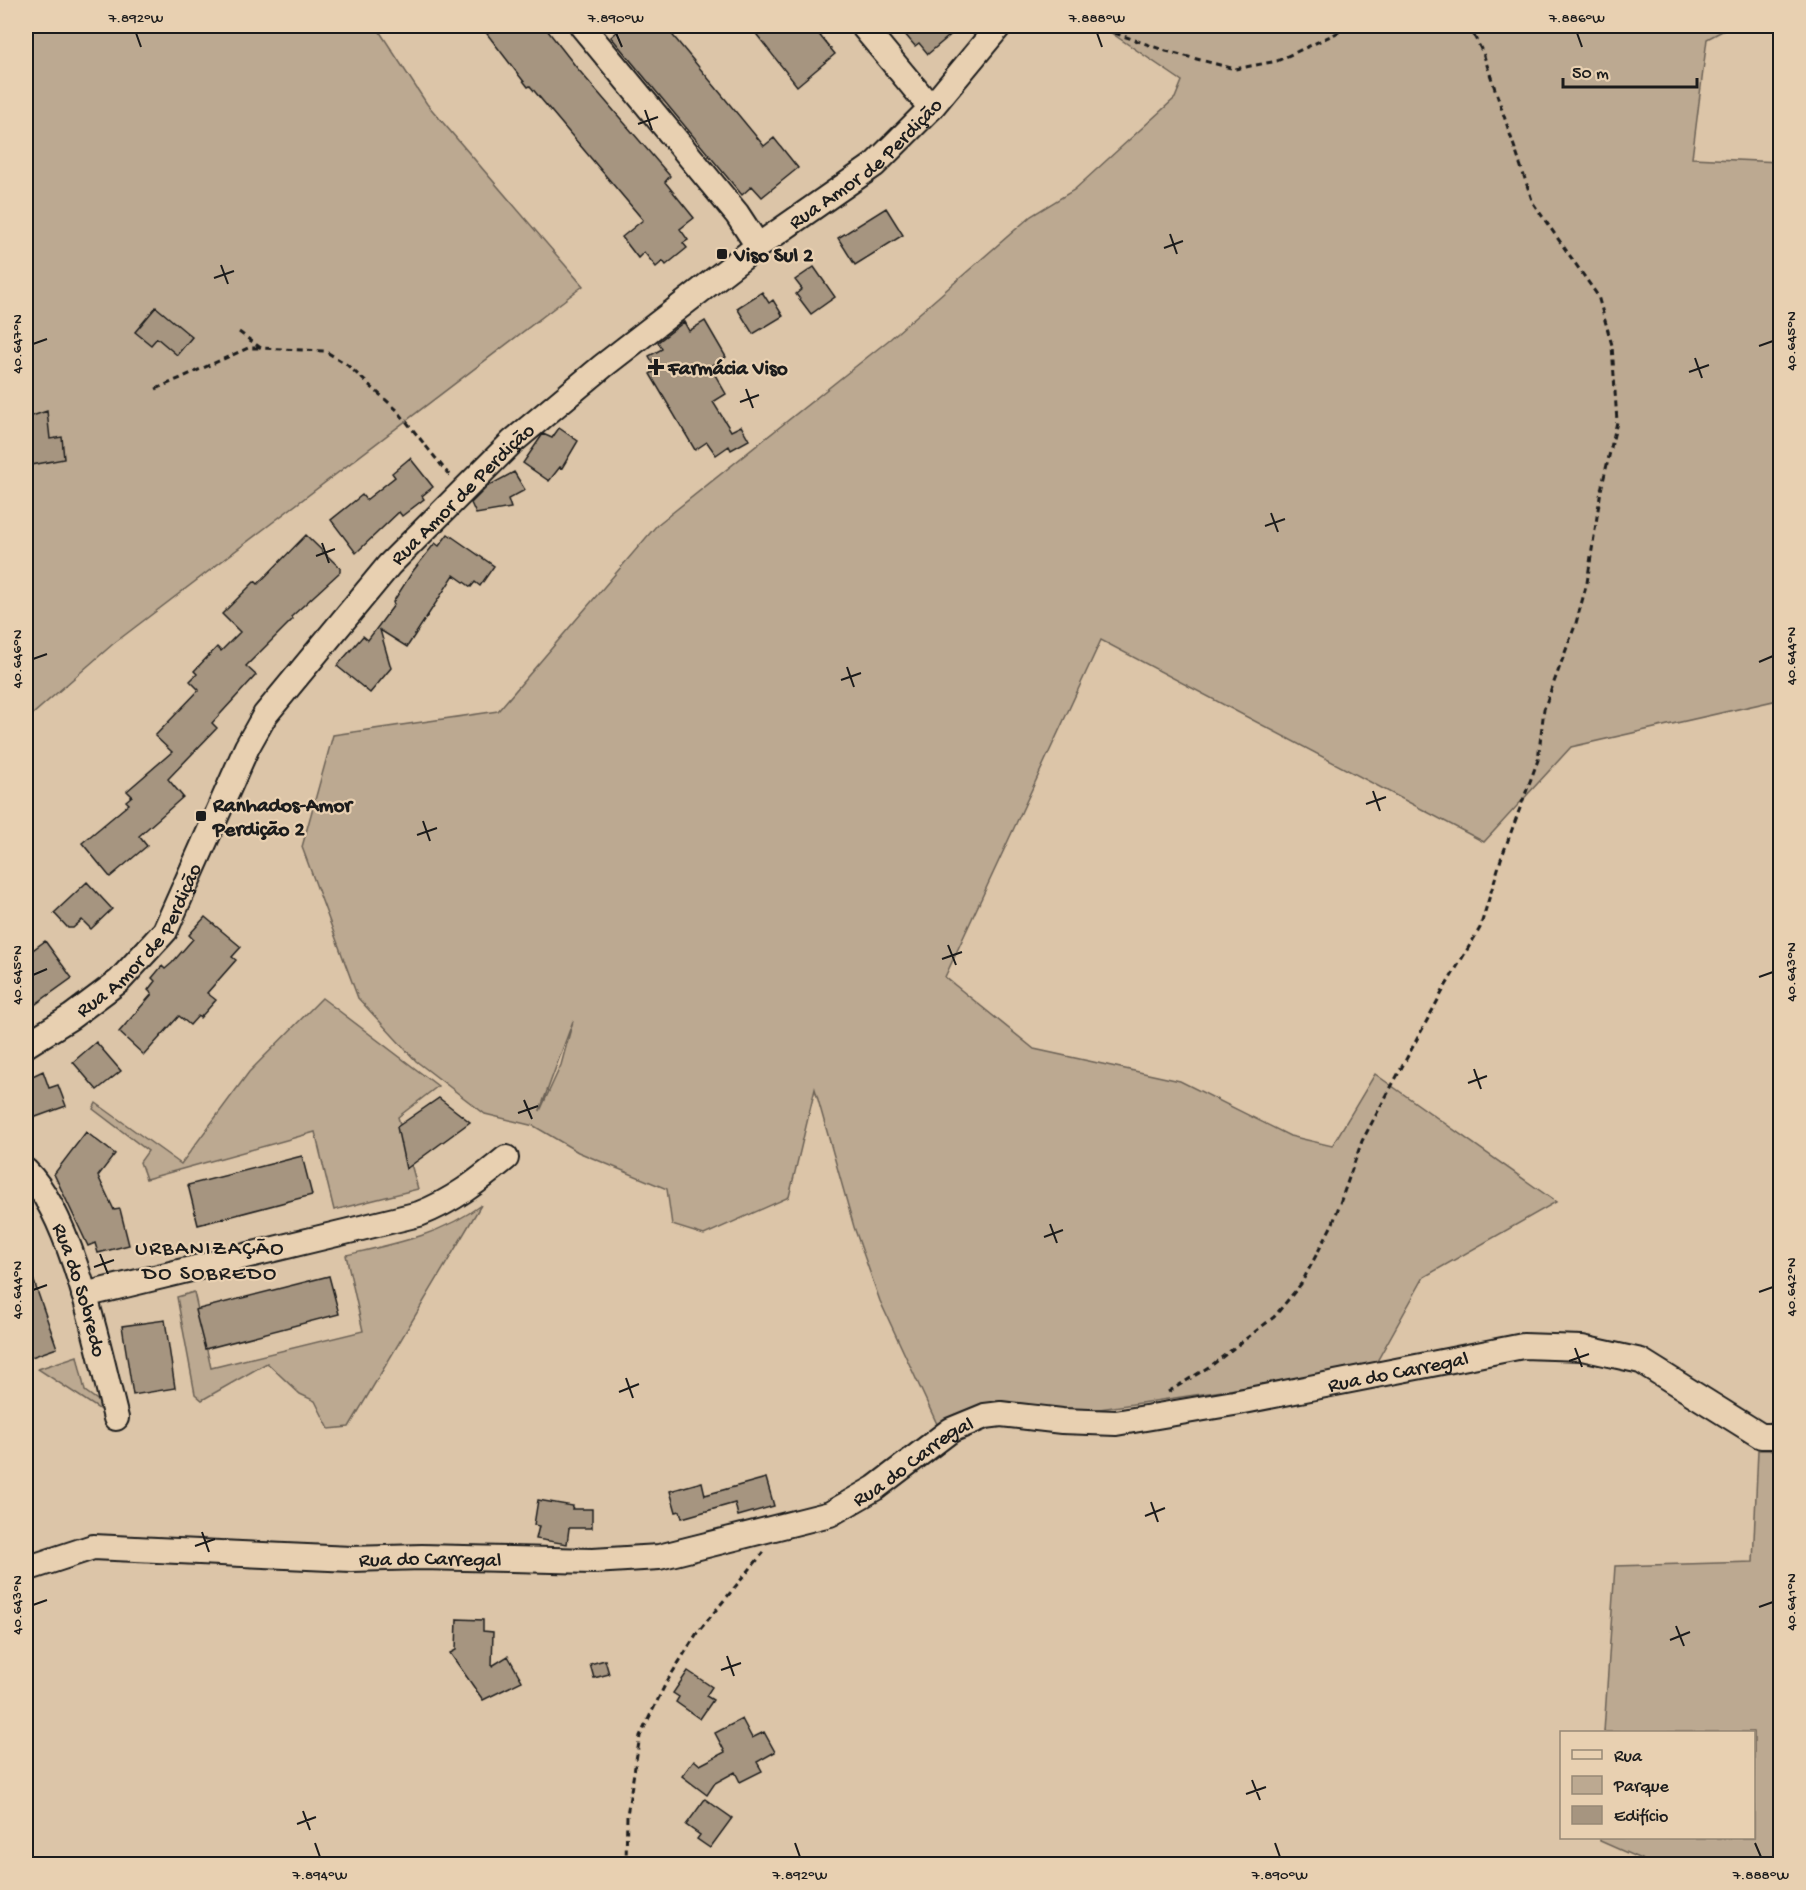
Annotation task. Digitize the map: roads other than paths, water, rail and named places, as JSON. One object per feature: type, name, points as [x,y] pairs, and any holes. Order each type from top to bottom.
[{"type":"street","points":[[582,26],[737,214],[758,246]]},
{"type":"street","points":[[864,26],[931,108]]},
{"type":"street","name":"Rua Amor de Perdição","points":[[26,1045],[71,1017],[119,981],[165,931],[247,747],[265,715],[389,565],[512,442],[603,366],[758,246],[874,165],[931,108],[999,26]]},
{"type":"street","points":[[84,1295],[418,1214],[443,1205],[466,1191],[506,1158]]},
{"type":"street","name":"Rua do Sobredo","points":[[26,1171],[55,1215],[84,1295],[116,1418]]},
{"type":"street","name":"Rua do Carregal","points":[[26,1569],[93,1547],[351,1559],[422,1557],[593,1561],[659,1557],[830,1514],[852,1503],[951,1430],[977,1419],[1001,1414],[1062,1421],[1116,1423],[1523,1346],[1582,1348],[1641,1361],[1761,1436],[1780,1436]]},
{"type":"place","name":"Viso Sul 2","points":[[722,254]]},
{"type":"place","name":"Farmácia Viso","points":[[656,367]]},
{"type":"place","name":"Ranhados-Amor Perdição 2","points":[[201,816]]},
{"type":"district","name":"URBANIZAÇÃO DO SOBREDO","points":[[210,1258]]}]
